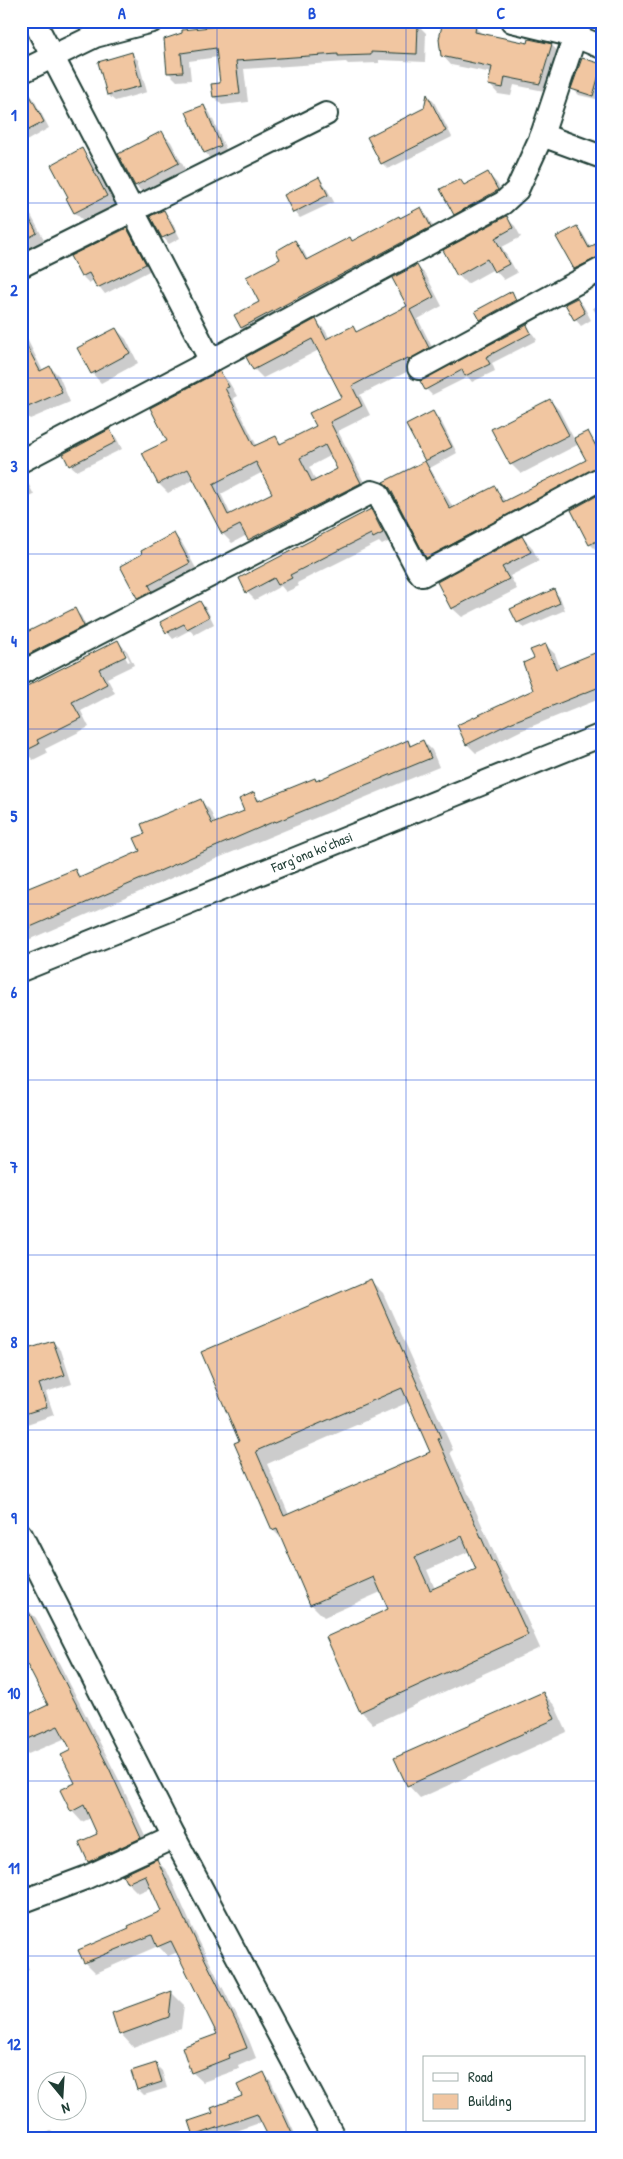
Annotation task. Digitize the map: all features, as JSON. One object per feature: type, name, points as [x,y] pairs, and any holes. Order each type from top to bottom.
[{"type":"street","points":[[34,21],[211,361]]},
{"type":"street","points":[[21,72],[96,36],[152,21]]},
{"type":"street","points":[[512,21],[578,29],[602,47]]},
{"type":"street","points":[[21,460],[211,361],[503,203],[517,190],[542,135],[578,29]]},
{"type":"street","points":[[21,266],[326,114]]},
{"type":"street","points":[[542,135],[602,157]]},
{"type":"street","points":[[419,368],[602,269]]},
{"type":"street","points":[[21,673],[372,492],[378,494],[422,575],[602,478]]},
{"type":"street","name":"Fargʻona koʻchasi","points":[[21,970],[602,734]]},
{"type":"street","points":[[21,1535],[174,1837],[334,2138]]},
{"type":"street","points":[[21,1902],[85,1878],[174,1837]]},
{"type":"building","points":[[266,21],[418,23],[417,54],[371,52],[371,55],[338,56],[338,54],[236,61],[240,94],[213,97],[211,84],[220,83],[216,48],[181,53],[183,72],[167,73],[164,39],[182,33],[182,30]]},
{"type":"building","points":[[443,21],[455,21],[476,26],[475,32],[528,43],[529,39],[552,44],[540,84],[505,77],[503,88],[488,85],[492,67],[441,56],[439,39]]},
{"type":"building","points":[[132,52],[141,86],[107,95],[98,62]]},
{"type":"building","points":[[582,58],[602,64],[593,96],[571,89]]},
{"type":"building","points":[[24,84],[44,122],[21,134],[21,85]]},
{"type":"building","points":[[427,94],[446,131],[381,164],[367,137],[424,108]]},
{"type":"building","points":[[204,105],[221,146],[204,153],[186,112]]},
{"type":"building","points":[[162,131],[179,163],[135,186],[118,154]]},
{"type":"building","points":[[82,148],[107,196],[74,213],[66,198],[68,197],[51,165]]},
{"type":"building","points":[[488,172],[498,190],[454,215],[440,189],[460,179],[464,185]]},
{"type":"building","points":[[319,177],[328,195],[293,213],[284,195]]},
{"type":"building","points":[[21,203],[37,233],[21,242]]},
{"type":"building","points":[[421,207],[431,227],[241,328],[234,315],[259,302],[246,277],[280,259],[276,251],[295,240],[306,260],[350,237],[352,241],[399,216],[400,218]]},
{"type":"building","points":[[164,210],[175,232],[162,238],[150,216]]},
{"type":"building","points":[[507,216],[513,228],[495,238],[509,264],[494,272],[487,259],[457,276],[443,250]]},
{"type":"building","points":[[577,226],[589,248],[595,244],[601,256],[574,269],[556,237]]},
{"type":"building","points":[[127,228],[146,264],[97,288],[89,273],[81,277],[70,256]]},
{"type":"building","points":[[417,265],[434,297],[410,310],[429,348],[409,360],[408,358],[388,367],[352,386],[362,406],[330,422],[361,483],[248,540],[240,525],[222,534],[188,469],[158,484],[142,453],[167,441],[150,408],[220,371],[229,387],[225,388],[254,446],[276,436],[280,444],[316,426],[309,413],[342,397],[312,339],[253,370],[246,357],[316,319],[326,339],[353,326],[356,332],[407,306],[392,278]],"holes":[[[325,445],[337,469],[312,482],[300,458]],[[256,462],[272,493],[228,515],[213,484]]]},
{"type":"building","points":[[512,291],[516,300],[480,320],[475,311]]},
{"type":"building","points":[[577,298],[585,313],[574,320],[565,304]]},
{"type":"building","points":[[527,325],[531,333],[486,357],[490,364],[465,376],[462,370],[425,390],[420,381]]},
{"type":"building","points":[[116,328],[130,353],[91,374],[77,348]]},
{"type":"building","points":[[21,335],[40,371],[50,366],[62,392],[21,410]]},
{"type":"building","points":[[550,399],[569,435],[510,465],[491,429]]},
{"type":"building","points":[[433,411],[452,447],[425,461],[406,425]]},
{"type":"building","points":[[110,429],[116,442],[69,466],[63,454]]},
{"type":"building","points":[[588,431],[602,458],[602,465],[426,558],[390,488],[383,482],[425,461],[450,509],[495,486],[503,502],[586,460],[574,438]]},
{"type":"building","points":[[602,493],[602,538],[589,545],[571,510]]},
{"type":"building","points":[[371,509],[383,533],[373,538],[371,534],[290,575],[292,578],[278,585],[274,578],[246,593],[239,578]]},
{"type":"building","points":[[174,533],[190,563],[149,585],[152,591],[137,598],[120,566],[142,554],[141,551]]},
{"type":"building","points":[[522,536],[531,552],[502,567],[509,579],[451,609],[437,582]]},
{"type":"building","points":[[554,589],[560,603],[517,623],[510,609]]},
{"type":"building","points":[[200,601],[209,617],[187,629],[184,624],[166,633],[160,622]]},
{"type":"building","points":[[75,608],[84,626],[21,658],[21,635]]},
{"type":"building","points":[[118,640],[126,656],[99,669],[107,684],[72,702],[81,718],[37,740],[39,744],[21,753],[21,689]]},
{"type":"building","points":[[546,644],[556,669],[602,650],[602,686],[510,723],[466,745],[457,725],[533,690],[523,663],[534,658],[530,650]]},
{"type":"building","points":[[408,740],[410,746],[423,740],[431,758],[275,821],[21,931],[21,891],[75,869],[79,878],[140,851],[134,838],[145,834],[141,824],[201,799],[212,824],[244,811],[239,799],[254,792],[258,801],[315,778],[316,781]]},
{"type":"building","points":[[371,1279],[441,1438],[438,1439],[492,1562],[494,1561],[528,1635],[360,1712],[326,1637],[388,1609],[374,1577],[310,1605],[277,1528],[272,1530],[234,1443],[239,1441],[201,1352]],"holes":[[[402,1388],[430,1452],[284,1516],[256,1451]],[[462,1536],[476,1569],[430,1590],[415,1557]]]},
{"type":"building","points":[[53,1341],[65,1375],[39,1384],[47,1407],[21,1415],[21,1351]]},
{"type":"building","points":[[21,1597],[109,1768],[141,1838],[88,1862],[79,1842],[97,1834],[84,1805],[71,1812],[60,1790],[75,1783],[61,1755],[71,1750],[58,1726],[21,1742],[21,1718],[48,1705],[21,1653]]},
{"type":"building","points":[[543,1692],[555,1719],[407,1786],[394,1758]]},
{"type":"building","points":[[157,1859],[247,2048],[228,2055],[229,2058],[191,2073],[182,2047],[217,2034],[171,1941],[157,1947],[152,1935],[84,1963],[78,1950],[129,1928],[128,1926],[161,1911],[145,1875],[127,1883],[123,1875]]},
{"type":"building","points":[[172,1991],[169,2017],[119,2035],[112,2013]]},
{"type":"building","points":[[156,2063],[162,2082],[137,2090],[131,2071]]},
{"type":"building","points":[[264,2072],[294,2138],[269,2138],[257,2114],[194,2136],[189,2121],[213,2113],[211,2108],[242,2096],[237,2085]]}]
